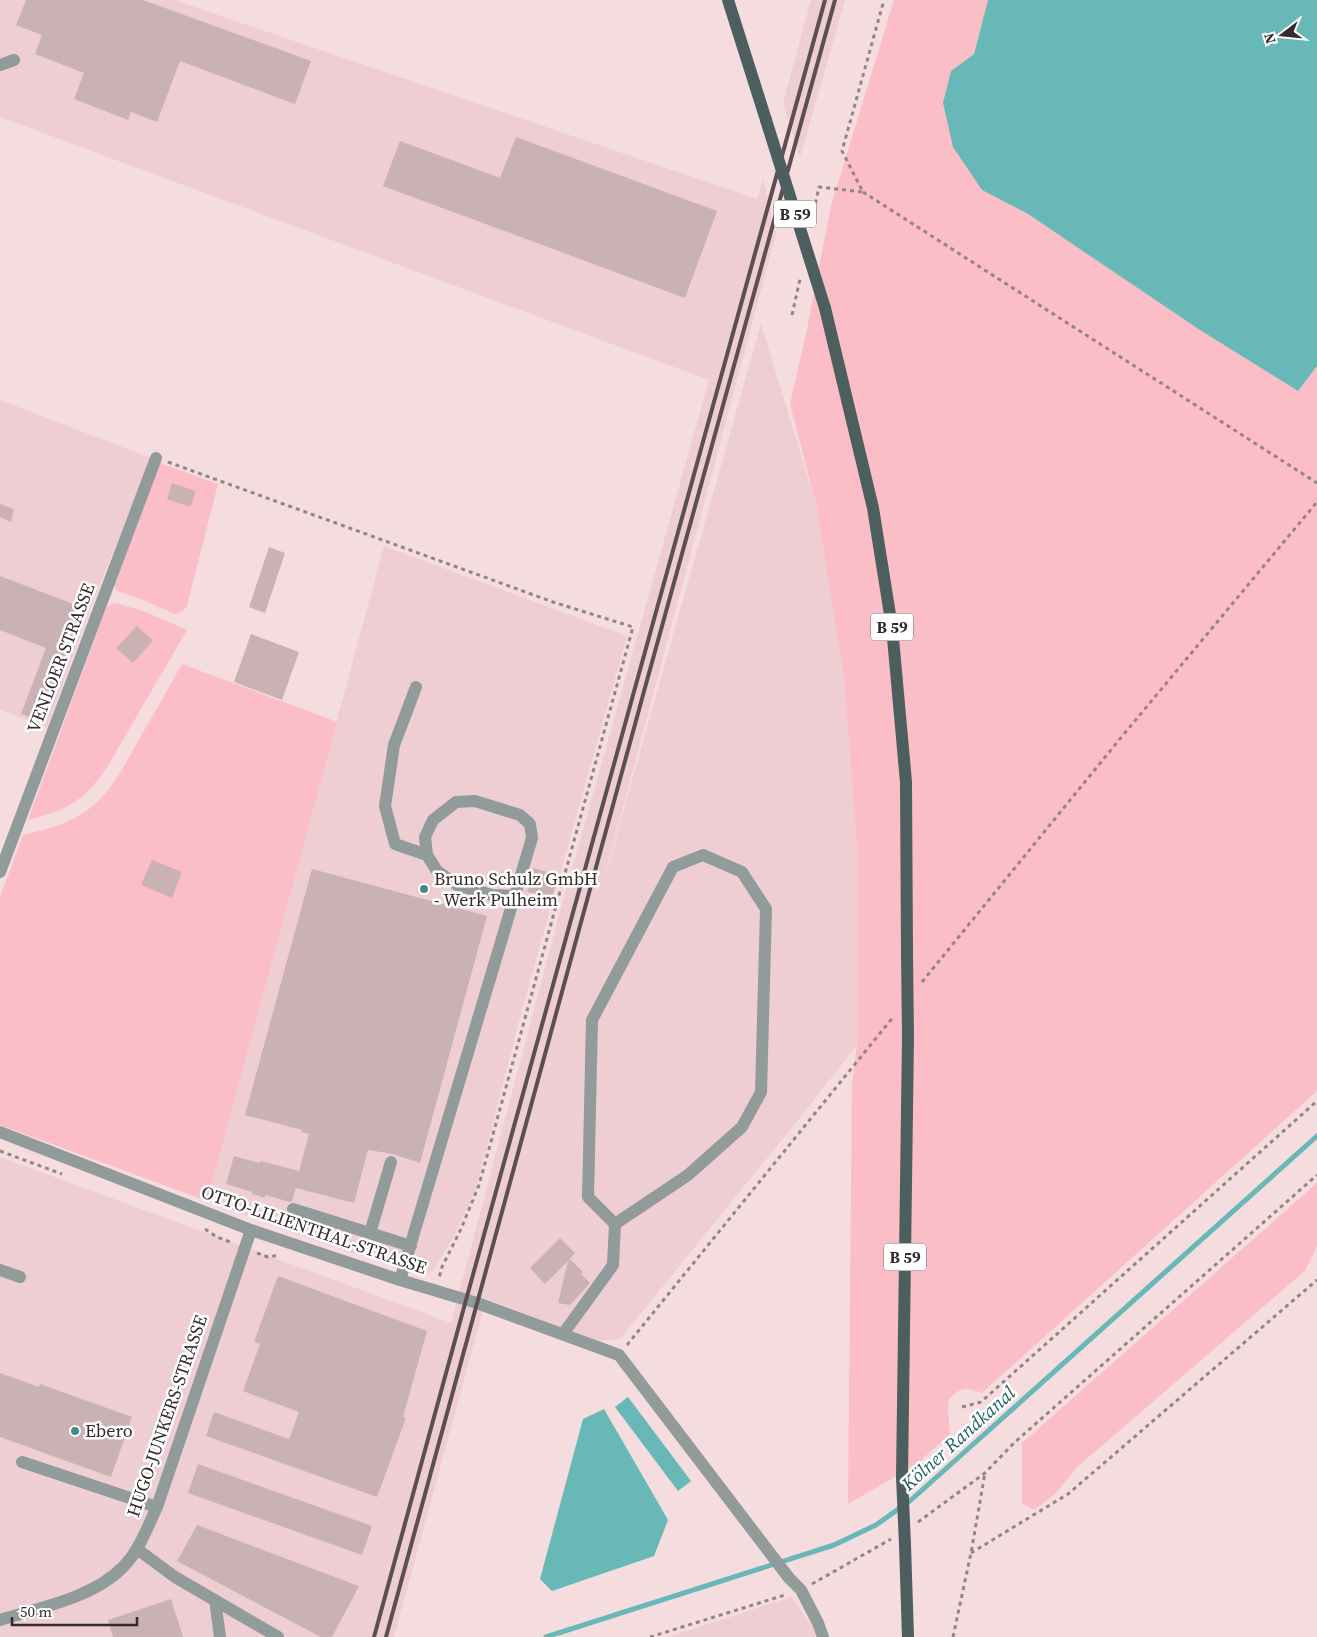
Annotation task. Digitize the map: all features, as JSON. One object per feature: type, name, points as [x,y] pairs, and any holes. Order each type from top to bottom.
[{"type":"main road","name":"B 59","points":[[728,0],[825,308],[873,508],[892,627],[906,782],[908,1036],[902,1477],[908,1637]]},
{"type":"street","points":[[0,65],[14,60]]},
{"type":"street","name":"VENLOER STRASSE","points":[[0,872],[156,458]]},
{"type":"street","points":[[416,686],[394,745],[385,806],[395,844],[427,855]]},
{"type":"street","points":[[400,1280],[532,838],[530,824],[520,815],[475,801],[456,802],[433,820],[425,837],[427,855],[436,871],[456,885],[492,895],[514,896]]},
{"type":"street","points":[[563,1334],[613,1265],[615,1224],[588,1197],[592,1020],[673,867],[704,855],[742,872],[766,909],[761,1092],[742,1127],[688,1175],[615,1224]]},
{"type":"street","name":"OTTO-LILIENTHAL-STRASSE","points":[[0,1132],[251,1230],[400,1280],[436,1290],[619,1355]]},
{"type":"street","points":[[370,1233],[391,1162]]},
{"type":"street","points":[[293,1209],[411,1246]]},
{"type":"street","name":"HUGO-JUNKERS-STRASSE","points":[[0,1620],[79,1595],[107,1581],[123,1567],[137,1550],[157,1507],[251,1230]]},
{"type":"street","points":[[0,1270],[20,1277]]},
{"type":"street","points":[[619,1355],[789,1578],[801,1590],[823,1637]]},
{"type":"street","points":[[22,1462],[157,1507]]},
{"type":"street","points":[[137,1550],[175,1577],[278,1637]]},
{"type":"street","points":[[215,1600],[220,1637]]},
{"type":"path","points":[[863,192],[842,151],[884,0]]},
{"type":"path","points":[[810,227],[819,188],[863,192],[1317,483]]},
{"type":"path","points":[[792,315],[800,276]]},
{"type":"path","points":[[156,458],[552,602],[633,627],[479,1185],[442,1268],[436,1290]]},
{"type":"path","points":[[918,986],[1317,502]]},
{"type":"path","points":[[619,1355],[900,1010]]},
{"type":"path","points":[[962,1407],[981,1402],[1317,1101]]},
{"type":"path","points":[[923,1518],[985,1473],[1015,1442],[1317,1176]]},
{"type":"path","points":[[972,1552],[1068,1494],[1317,1280]]},
{"type":"path","points":[[953,1637],[972,1552],[985,1473]]},
{"type":"path","points":[[650,1637],[801,1590],[881,1545]]},
{"type":"shaded area","points":[[0,0],[174,0],[757,199],[763,179],[776,234],[598,901],[761,324],[816,504],[844,677],[857,846],[857,1045],[620,1339],[594,1341],[486,1299],[394,1637],[0,1637],[0,1157],[451,1323],[555,930],[709,380],[0,117]]},
{"type":"shaded area","points":[[811,0],[845,0],[800,157],[783,103]]},
{"type":"shaded area","points":[[894,0],[988,0],[974,54],[951,71],[982,190],[1028,214],[1298,391],[1317,366],[1317,1091],[982,1393],[964,1389],[949,1399],[950,1434],[916,1465],[848,1504],[852,1084],[857,1045],[857,846],[844,677],[816,504],[790,404],[831,206]]},
{"type":"shaded area","points":[[0,400],[151,458],[96,594],[47,727],[0,710]]},
{"type":"shaded area","points":[[160,463],[218,484],[187,606],[176,614],[117,591],[114,585]]},
{"type":"shaded area","name":"Bruno Schulz GmbH - Werk Pulheim","points":[[384,546],[627,636],[523,1006],[476,1189],[454,1236],[433,1271],[423,1275],[321,1243],[207,1201]]},
{"type":"shaded area","points":[[116,603],[146,612],[187,630],[106,769],[97,781],[73,803],[54,812],[28,820],[106,608]]},
{"type":"shaded area","points":[[182,664],[337,722],[207,1201],[0,1125],[0,897],[23,835],[67,822],[91,808],[100,799],[116,779]]},
{"type":"shaded area","points":[[1317,1183],[1317,1246],[1305,1271],[1077,1467],[1055,1494],[1034,1510],[1022,1503],[1022,1443]]},
{"type":"shaded area","points":[[791,1597],[812,1626],[816,1637],[669,1637]]},
{"type":"water","points":[[988,0],[1317,0],[1317,366],[1298,391],[1200,330],[1028,214],[982,190],[953,147],[943,103],[951,71],[974,54]]},
{"type":"water","points":[[628,1397],[691,1481],[678,1491],[615,1407]]},
{"type":"water","points":[[604,1409],[668,1520],[654,1556],[552,1591],[540,1579],[583,1419]]},
{"type":"building","points":[[26,0],[143,0],[311,61],[295,104],[180,61],[157,122],[131,112],[128,120],[74,99],[84,73],[35,54],[42,35],[16,25]]},
{"type":"building","points":[[516,137],[717,211],[685,298],[383,186],[400,141],[500,178]]},
{"type":"building","points":[[172,483],[196,491],[190,507],[167,499]]},
{"type":"building","points":[[0,504],[14,509],[11,522],[0,517]]},
{"type":"building","points":[[269,547],[285,553],[265,613],[249,607]]},
{"type":"building","points":[[0,576],[84,608],[42,721],[21,714],[46,648],[0,630]]},
{"type":"building","points":[[137,626],[153,641],[133,663],[116,648]]},
{"type":"building","points":[[251,634],[299,652],[282,700],[234,682]]},
{"type":"building","points":[[152,860],[182,872],[172,898],[141,885]]},
{"type":"building","points":[[533,868],[558,875],[552,897],[527,892]]},
{"type":"building","points":[[312,869],[487,916],[420,1163],[393,1154],[368,1150],[354,1203],[296,1188],[290,1202],[265,1195],[265,1198],[226,1184],[234,1156],[299,1171],[309,1134],[301,1132],[302,1130],[245,1115]]},
{"type":"building","points":[[560,1238],[575,1253],[570,1259],[583,1272],[581,1274],[590,1283],[570,1305],[558,1303],[568,1261],[545,1284],[530,1268]]},
{"type":"building","points":[[278,1276],[427,1331],[403,1417],[406,1418],[377,1497],[206,1436],[214,1412],[289,1439],[299,1412],[243,1391],[260,1344],[254,1342]]},
{"type":"building","name":"Ebero","points":[[0,1373],[39,1387],[40,1384],[132,1417],[111,1477],[0,1437]]},
{"type":"building","points":[[198,1464],[372,1526],[362,1555],[188,1493]]},
{"type":"building","points":[[197,1525],[359,1586],[332,1637],[321,1637],[177,1561]]},
{"type":"building","points":[[171,1599],[183,1637],[113,1637],[108,1620]]},
{"type":"waterway","name":"Kölner Randkanal","points":[[546,1637],[834,1545],[876,1525],[911,1500],[1317,1136]]},
{"type":"railway","points":[[374,1637],[825,0]]},
{"type":"railway","points":[[386,1637],[835,0]]},
{"type":"place","name":"Bruno Schulz GmbH - Werk Pulheim","points":[[424,889]]},
{"type":"place","name":"Ebero","points":[[75,1431]]}]
